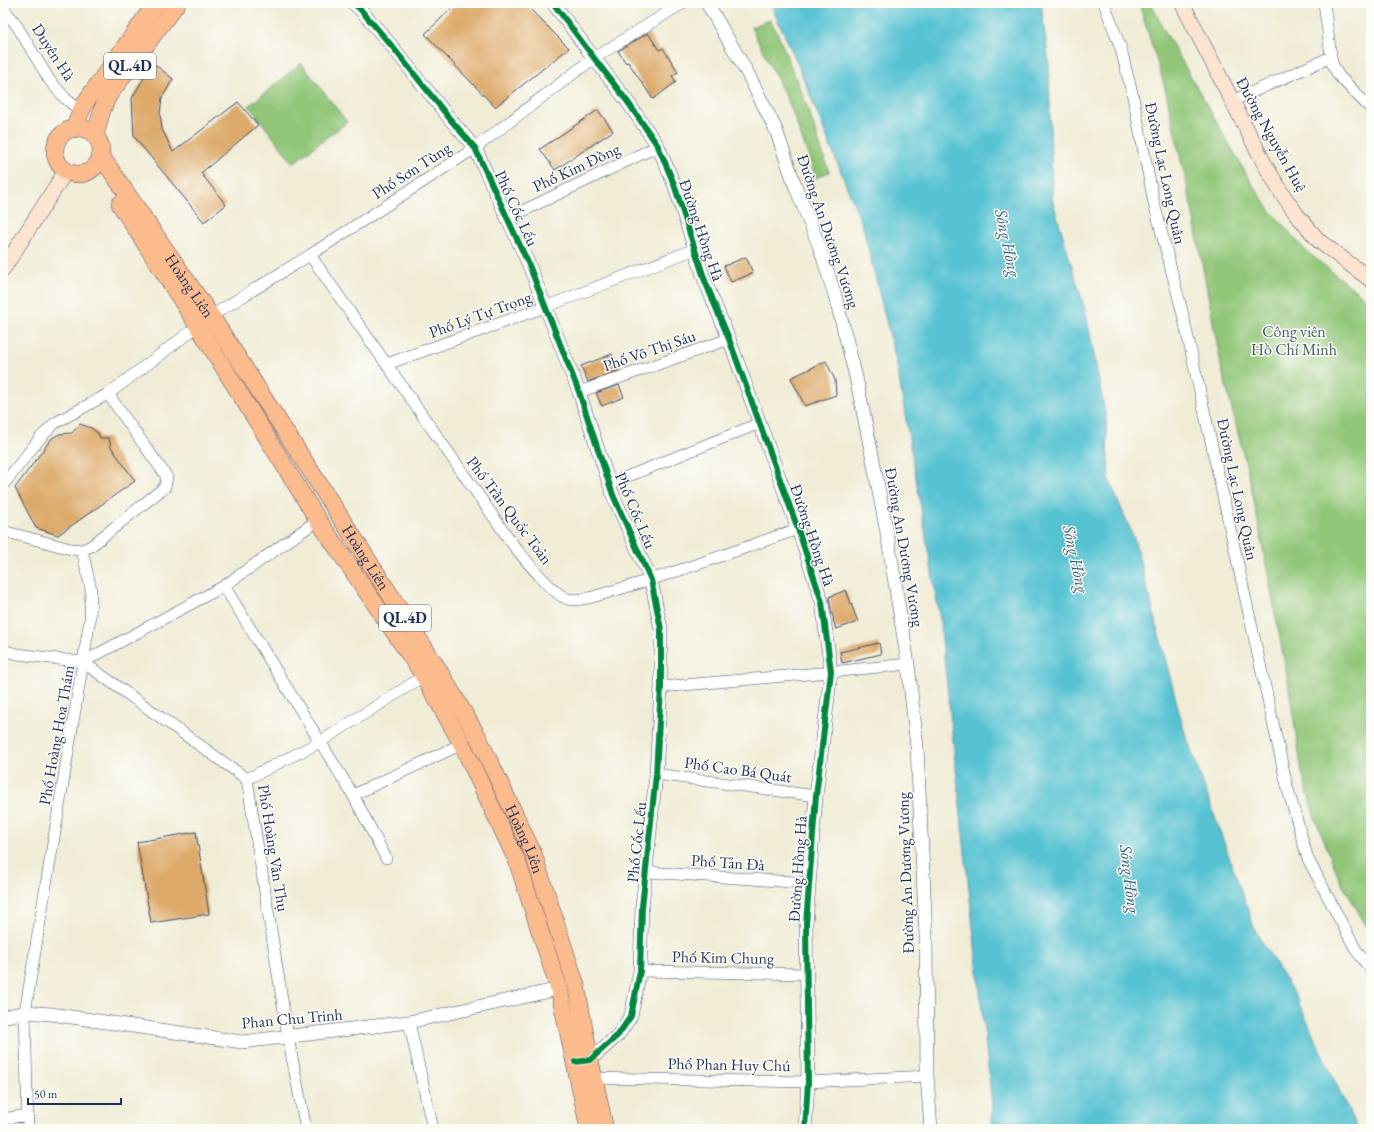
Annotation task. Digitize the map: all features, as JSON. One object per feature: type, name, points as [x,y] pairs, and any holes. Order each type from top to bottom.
[{"type":"main road","name":"QL.4D","points":[[74,129],[84,104],[156,3]]},
{"type":"main road","name":"QL.4D","points":[[95,136],[102,110],[108,96],[177,3]]},
{"type":"main road","name":"Đường Nguyễn Huệ","points":[[1182,3],[1264,163],[1297,215],[1319,241],[1371,280]]},
{"type":"main road","points":[[74,129],[86,129],[95,136],[101,145],[98,162],[84,174],[72,174],[60,166],[56,158],[55,151],[56,143],[60,136],[67,131],[74,129]]},
{"type":"main road","name":"Hoàng Liên","points":[[98,162],[204,321],[335,509],[431,672],[462,744],[517,861],[582,1061],[586,1078],[605,1129]]},
{"type":"main road","points":[[3,269],[66,171]]},
{"type":"main road","name":"Hoàng Liên","points":[[204,321],[318,520],[478,737],[532,853],[576,985],[582,1061]]},
{"type":"main road","points":[[318,520],[335,509]]},
{"type":"main road","points":[[559,989],[576,985]]},
{"type":"main road","name":"Hoàng Liên","points":[[586,1078],[589,1129]]},
{"type":"street","name":"Đường Hồng Hà","points":[[554,3],[627,101],[658,146],[674,184],[705,281],[729,339],[760,423],[798,529],[822,602],[831,672],[816,796],[808,883],[806,924],[808,1082],[805,1129]]},
{"type":"street","name":"Phố Sơn Tùng","points":[[3,485],[41,437],[56,423],[108,394],[204,321],[310,255],[475,148],[594,58],[683,3]]},
{"type":"street","name":"Đường An Dương Vương","points":[[707,3],[748,74],[776,130],[796,188],[820,248],[836,299],[856,377],[874,467],[887,533],[908,664],[918,763],[926,936],[928,1076],[931,1129]]},
{"type":"street","name":"Đường Lạc Long Quân","points":[[1104,3],[1121,49],[1133,97],[1154,203],[1183,315],[1287,786],[1308,859],[1356,950],[1371,970]]},
{"type":"street","points":[[1324,3],[1332,63],[1338,75],[1371,109]]},
{"type":"street","name":"Phố Cốc Lếu","points":[[360,5],[475,148],[529,265],[579,392],[609,484],[652,580],[661,629],[662,687],[656,774],[642,906],[640,971],[631,1016],[618,1035],[582,1061]]},
{"type":"street","name":"Duyên Hà","points":[[3,7],[17,26],[50,81],[66,99],[81,111]]},
{"type":"street","points":[[1232,101],[1331,57]]},
{"type":"street","name":"Phố Kim Đồng","points":[[508,218],[658,146]]},
{"type":"street","name":"Phố Lý Tự Trọng","points":[[387,364],[546,307],[695,249]]},
{"type":"street","name":"Phố Trần Quốc Toản","points":[[310,255],[514,546],[547,585],[566,598],[577,599],[652,580],[798,529]]},
{"type":"street","name":"Phố Võ Thị Sáu","points":[[579,392],[729,339]]},
{"type":"street","points":[[3,531],[70,549],[82,550],[91,546],[165,487],[167,477],[108,394]]},
{"type":"street","points":[[609,484],[760,423]]},
{"type":"street","name":"Phố Hoàng Hoa Thám","points":[[28,1129],[25,1012],[83,662],[224,586],[318,520]]},
{"type":"street","points":[[82,550],[91,588],[90,619],[83,662]]},
{"type":"street","points":[[224,586],[353,795],[386,858]]},
{"type":"street","name":"Phố Hoàng Văn Thụ","points":[[3,650],[17,654],[83,662],[247,779],[288,1037],[306,1129]]},
{"type":"street","points":[[662,687],[908,664]]},
{"type":"street","points":[[247,779],[320,742],[431,672]]},
{"type":"street","points":[[353,795],[462,744]]},
{"type":"street","name":"Phố Cao Bá Quát","points":[[656,774],[816,796]]},
{"type":"street","name":"Phố Tản Đà","points":[[646,872],[808,883]]},
{"type":"street","name":"Phố Kim Chung","points":[[640,971],[806,974]]},
{"type":"street","name":"Phan Chu Trinh","points":[[3,1017],[25,1012],[51,1014],[242,1042],[409,1022],[559,989]]},
{"type":"street","points":[[409,1022],[433,1129]]},
{"type":"street","name":"Phố Phan Huy Chú","points":[[586,1078],[808,1082],[928,1076]]},
{"type":"street","points":[[3,1119],[27,1115]]},
{"type":"green space","name":"Công viên Hồ Chí Minh","points":[[1141,3],[1151,3],[1164,30],[1252,184],[1270,210],[1306,251],[1371,303],[1371,934],[1340,880],[1315,818],[1302,773],[1288,681],[1250,480],[1222,370],[1192,209],[1164,84],[1140,7]]},
{"type":"green space","points":[[770,20],[777,32],[806,104],[829,172],[816,178],[790,105],[751,27]]},
{"type":"green space","points":[[301,63],[347,122],[293,163],[249,106]]},
{"type":"water","name":"Sông Hồng","points":[[770,3],[1041,3],[1049,64],[1052,199],[1086,313],[1106,417],[1109,480],[1134,538],[1183,727],[1255,930],[1296,997],[1357,1129],[992,1129],[992,1104],[940,620],[896,361],[863,227],[796,60]]},
{"type":"building","points":[[457,3],[524,3],[569,48],[495,107],[425,34]]},
{"type":"building","points":[[648,33],[659,50],[663,48],[678,72],[672,76],[676,82],[653,99],[628,62],[626,63],[618,51]]},
{"type":"building","points":[[153,63],[173,79],[162,98],[160,113],[162,129],[173,152],[238,102],[258,125],[201,173],[226,205],[204,222],[134,136],[132,98]]},
{"type":"building","points":[[598,110],[613,131],[555,170],[540,149]]},
{"type":"building","points":[[746,257],[753,273],[731,282],[724,266]]},
{"type":"building","points":[[612,354],[619,370],[588,382],[581,366]]},
{"type":"building","points":[[826,361],[835,380],[836,395],[805,406],[791,378]]},
{"type":"building","points":[[619,385],[624,397],[602,406],[596,393]]},
{"type":"building","points":[[80,424],[91,428],[98,433],[100,438],[109,438],[111,447],[135,481],[58,535],[36,528],[15,488],[52,438],[59,434],[72,433]]},
{"type":"building","points":[[846,590],[858,622],[836,629],[829,597]]},
{"type":"building","points":[[879,643],[881,654],[842,663],[840,652]]},
{"type":"building","points":[[196,832],[209,914],[151,923],[137,842]]},
{"type":"cycle path","points":[[353,3],[391,45],[475,148],[529,265],[579,392],[613,495],[651,580],[661,629],[661,687],[656,774],[642,907],[640,971],[631,1016],[618,1035],[590,1060],[575,1062]]},
{"type":"cycle path","points":[[553,3],[627,101],[658,146],[674,184],[705,281],[729,339],[798,529],[822,602],[831,672],[816,796],[806,924],[808,1082],[805,1129]]}]
